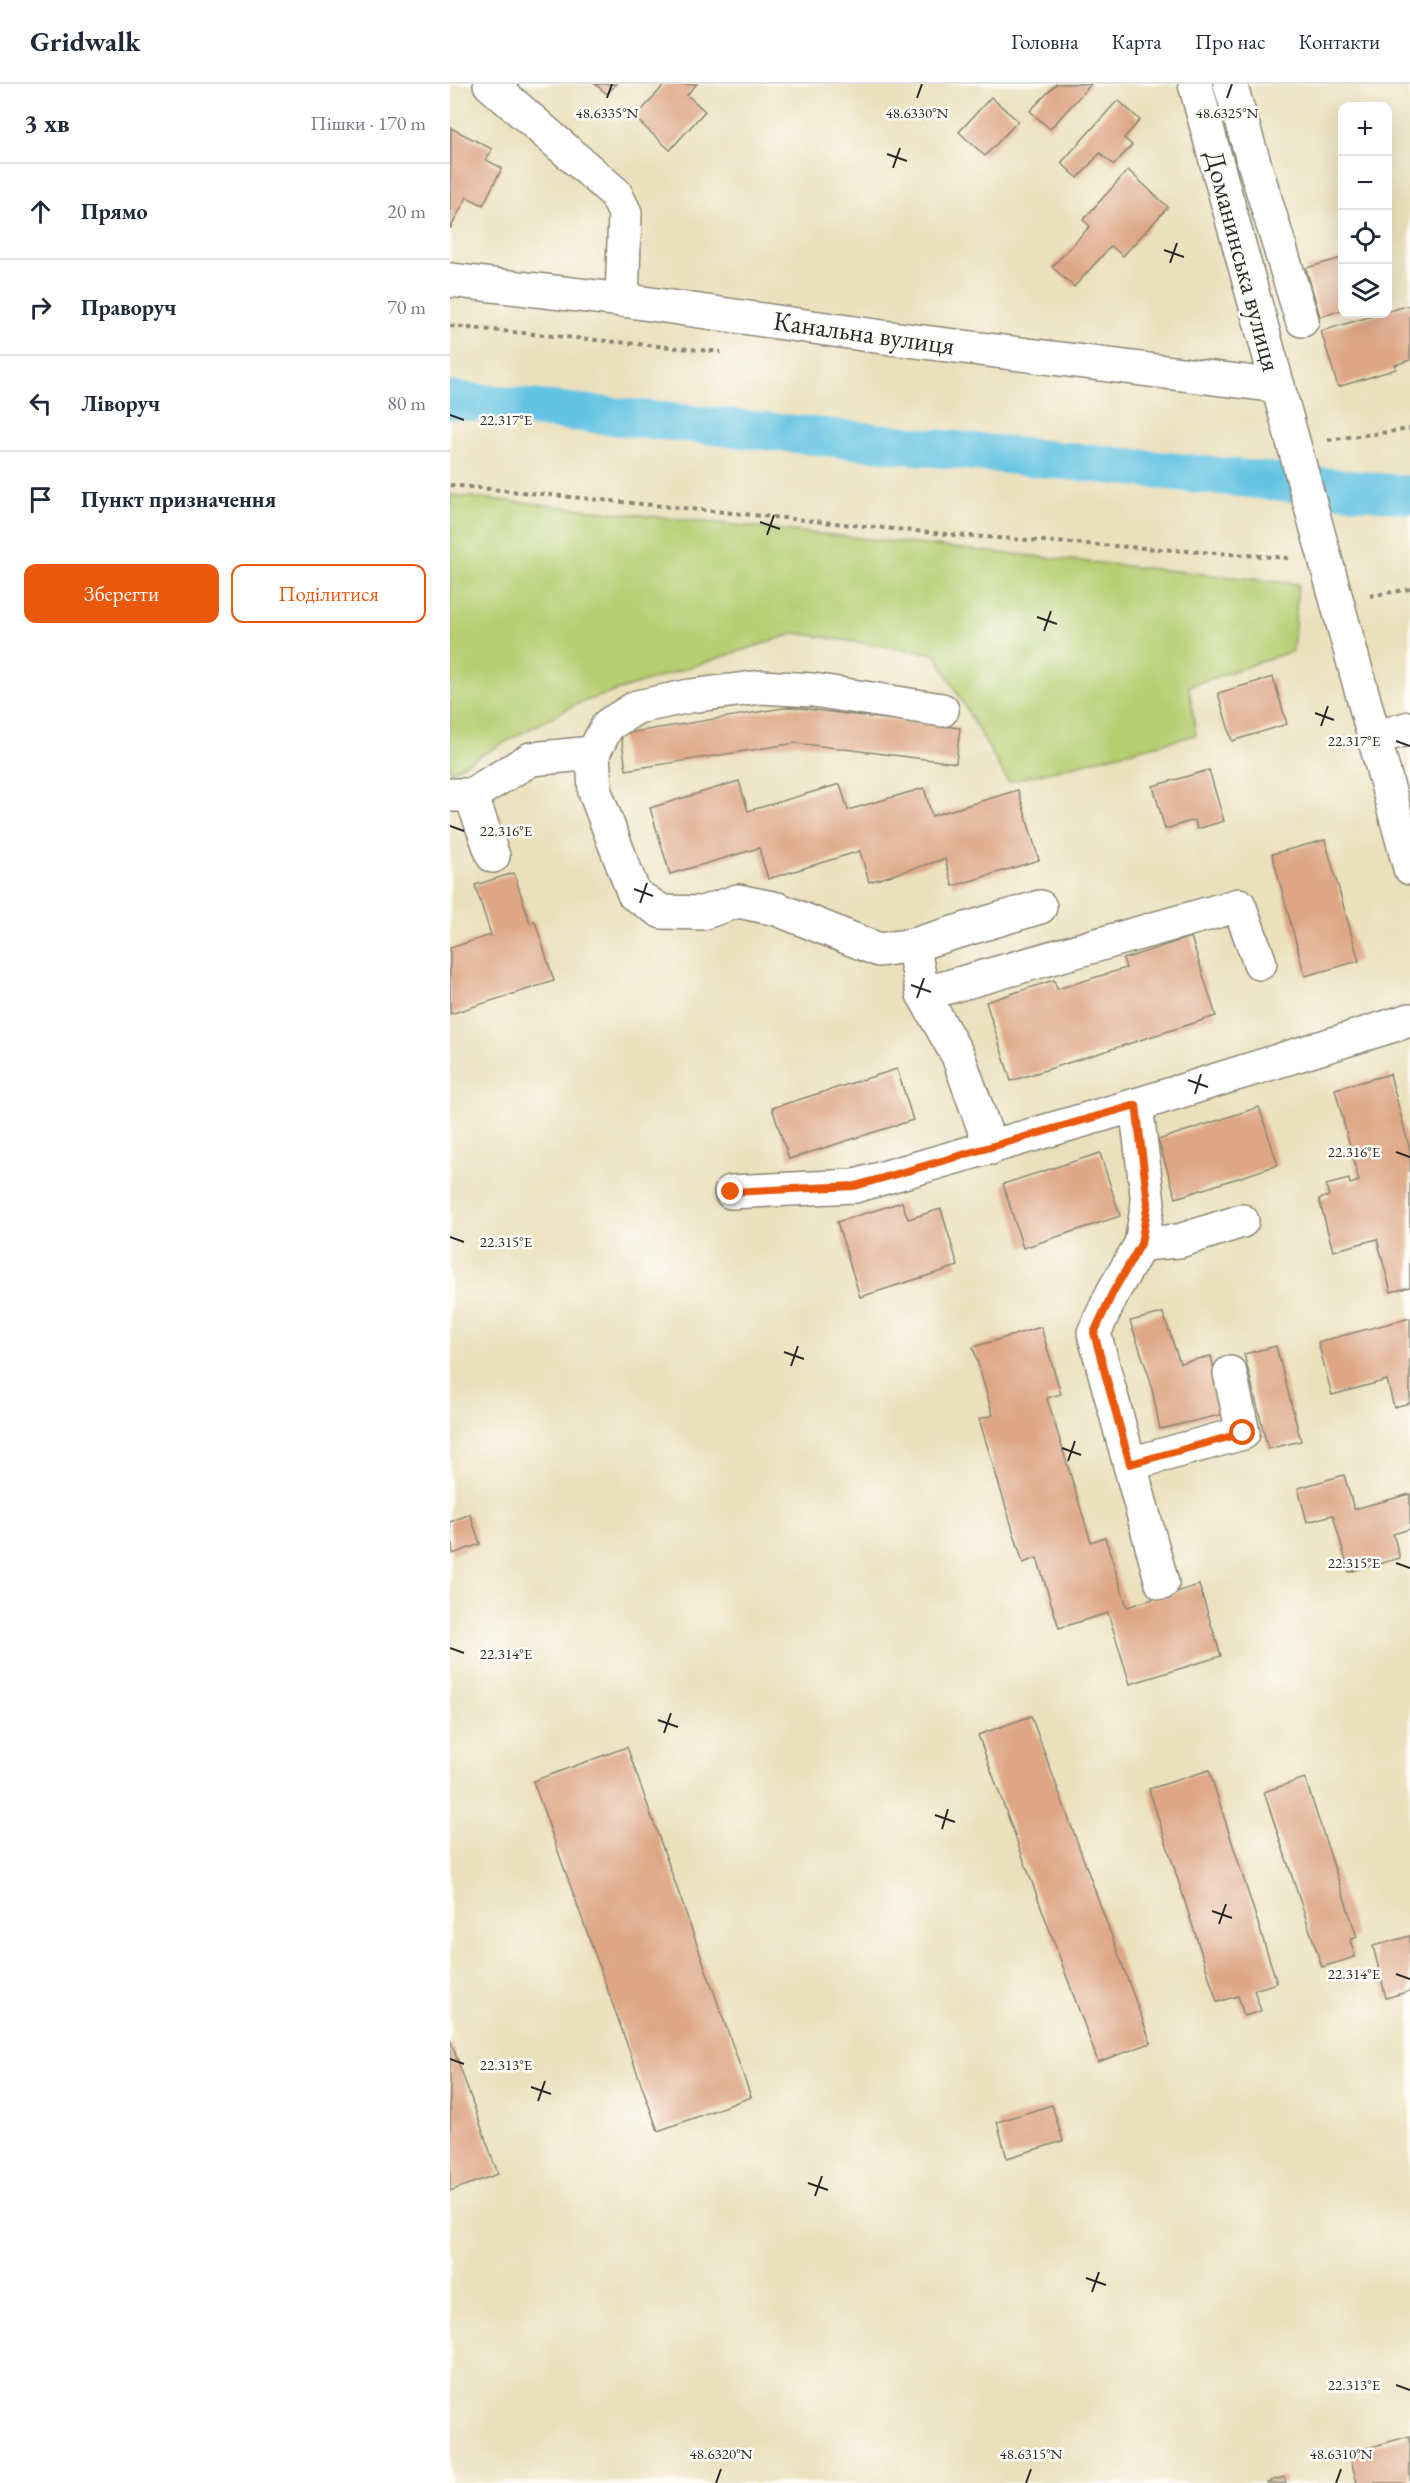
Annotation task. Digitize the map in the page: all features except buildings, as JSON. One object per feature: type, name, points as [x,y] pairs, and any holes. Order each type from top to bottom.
[{"type":"street","points":[[490,84],[615,194],[625,213],[622,300]]},
{"type":"street","name":"Доманинська вулиця","points":[[1195,84],[1278,386],[1307,436],[1323,550],[1410,868]]},
{"type":"street","points":[[1230,84],[1302,320]]},
{"type":"street","name":"Канальна вулиця","points":[[450,280],[622,300],[883,337],[1278,386]]},
{"type":"street","points":[[942,710],[813,690],[762,687],[690,696],[637,707],[608,725],[592,753],[595,792],[634,894],[662,912],[702,913],[738,901],[777,909],[879,950],[913,945],[1040,907]]},
{"type":"street","points":[[1374,738],[1410,728]]},
{"type":"street","points":[[493,856],[461,795],[531,759],[592,753]]},
{"type":"street","points":[[923,994],[1239,905],[1260,963]]},
{"type":"street","points":[[913,945],[923,994],[958,1056],[991,1148]]},
{"type":"street","points":[[731,1192],[855,1186],[1136,1105],[1410,1020]]},
{"type":"street","points":[[1136,1105],[1148,1203],[1141,1244],[1113,1292],[1094,1333],[1162,1583]]},
{"type":"street","points":[[1141,1244],[1179,1241],[1242,1221]]},
{"type":"street","points":[[1130,1464],[1243,1433],[1230,1373]]},
{"type":"path","points":[[1307,436],[1329,441],[1410,429]]},
{"type":"path","points":[[450,485],[955,535],[1323,550]]},
{"type":"green space","points":[[450,495],[1298,584],[1293,651],[1189,686],[1196,735],[1008,782],[935,654],[796,633],[576,704],[450,772]]},
{"type":"waterway","points":[[450,400],[1410,495]]},
{"type":"route","points":[[731,1192],[855,1186],[1136,1105],[1148,1203],[1141,1244],[1113,1292],[1094,1333],[1130,1464],[1243,1433]]}]
